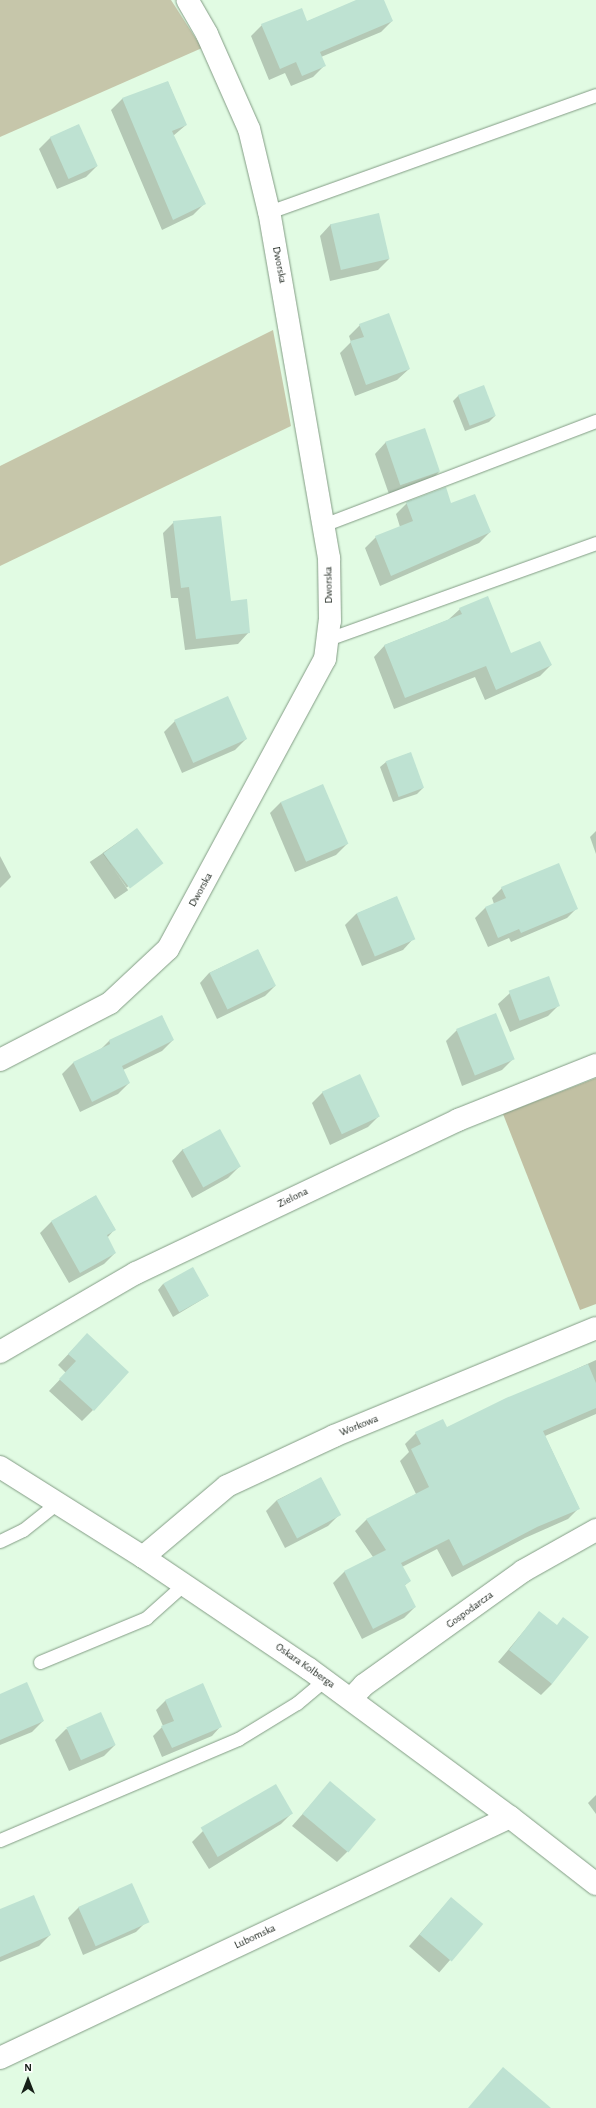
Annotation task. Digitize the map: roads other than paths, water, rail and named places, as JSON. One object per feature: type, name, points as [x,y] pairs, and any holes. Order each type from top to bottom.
[{"type":"street","name":"Dworska","points":[[0,1060],[110,1003],[168,949],[325,659],[328,639],[329,558],[269,212],[249,129],[207,34],[187,0]]},
{"type":"street","name":"Zielona","points":[[0,1352],[150,1267],[458,1120],[596,1065]]},
{"type":"street","name":"Workowa","points":[[143,1557],[227,1486],[334,1436],[596,1328]]},
{"type":"street","name":"Oskara Kolberga","points":[[0,1467],[143,1557],[324,1680],[510,1817],[596,1884]]},
{"type":"street","name":"Gospodarcza","points":[[351,1699],[364,1685],[524,1571],[596,1530]]},
{"type":"street","name":"Lubomska","points":[[0,2058],[510,1817]]},
{"type":"lane","points":[[269,212],[596,95]]},
{"type":"lane","points":[[324,525],[596,421]]},
{"type":"lane","points":[[328,639],[596,543]]},
{"type":"lane","points":[[0,1541],[23,1530],[56,1503]]},
{"type":"lane","points":[[40,1662],[146,1618],[184,1584]]},
{"type":"lane","points":[[0,1840],[238,1740],[297,1703],[324,1680]]}]
